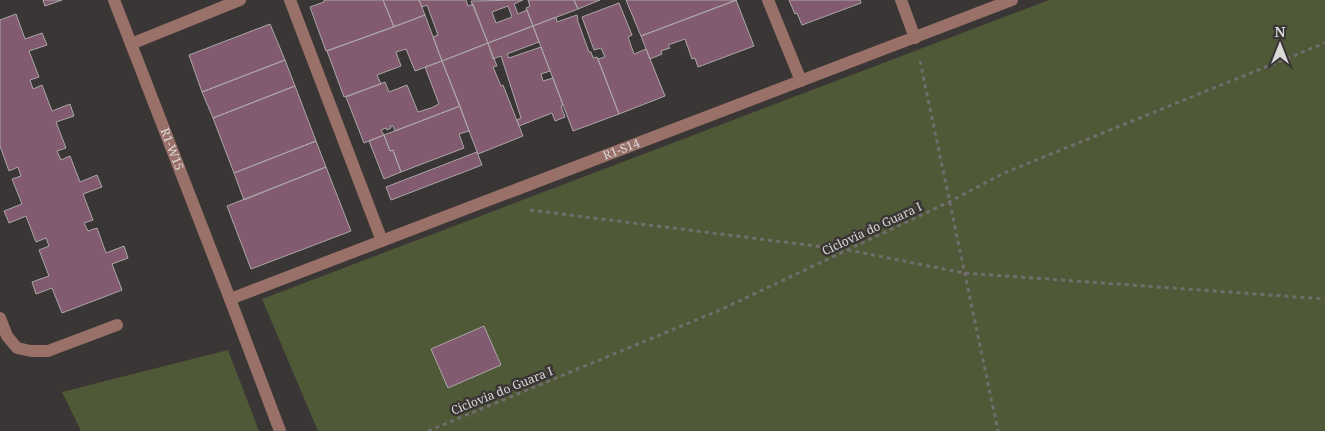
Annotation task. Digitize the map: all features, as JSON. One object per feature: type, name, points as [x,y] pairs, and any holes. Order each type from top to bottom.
[{"type":"street","name":"R1-W15","points":[[114,0],[280,431]]},
{"type":"street","points":[[131,44],[240,0]]},
{"type":"street","points":[[290,0],[382,241]]},
{"type":"street","points":[[768,0],[801,81]]},
{"type":"street","points":[[901,0],[916,38]]},
{"type":"street","name":"R1-S14","points":[[230,298],[1012,0]]},
{"type":"street","points":[[0,318],[7,336],[17,348],[31,351],[48,351],[117,325]]},
{"type":"path","points":[[916,38],[998,431]]},
{"type":"path","name":"Ciclovia do Guara I","points":[[428,431],[720,310],[949,202],[1004,173],[1325,43]]},
{"type":"path","points":[[528,210],[848,250],[964,273],[1325,299]]},
{"type":"green space","points":[[1049,0],[1325,0],[1325,431],[318,431],[262,299]]},
{"type":"green space","points":[[228,350],[259,431],[81,431],[62,392]]},
{"type":"building","points":[[43,0],[62,0],[45,6]]},
{"type":"building","points":[[324,0],[383,0],[394,27],[326,51],[310,7],[324,2]]},
{"type":"building","points":[[383,0],[419,0],[425,15],[394,27]]},
{"type":"building","points":[[419,0],[466,0],[468,6],[473,4],[488,43],[442,61],[433,37],[438,35],[427,5],[422,7]]},
{"type":"building","points":[[523,0],[514,4],[518,14],[527,10],[533,26],[488,43],[471,1]],"holes":[[[508,6],[512,17],[496,23],[492,12]]]},
{"type":"building","points":[[528,0],[574,0],[578,9],[533,26],[526,8],[530,6]]},
{"type":"building","points":[[574,0],[600,0],[578,9]]},
{"type":"building","points":[[626,0],[737,0],[641,36]]},
{"type":"building","points":[[736,0],[754,46],[698,67],[695,58],[692,59],[685,39],[668,45],[670,48],[661,51],[662,54],[650,59],[641,36]]},
{"type":"building","points":[[789,0],[860,0],[861,3],[802,25]]},
{"type":"building","points":[[619,3],[632,35],[628,37],[634,54],[646,49],[665,96],[619,114],[598,59],[605,57],[601,48],[594,50],[582,17]]},
{"type":"building","points":[[16,14],[25,39],[42,33],[47,45],[29,51],[39,77],[30,80],[33,89],[42,85],[52,111],[70,104],[74,116],[56,122],[66,148],[57,151],[61,160],[70,156],[80,182],[97,175],[102,187],[83,194],[93,220],[84,223],[88,231],[97,228],[106,253],[124,246],[128,258],[112,264],[122,290],[62,313],[52,288],[36,294],[32,282],[49,276],[39,250],[49,246],[46,238],[36,242],[26,216],[9,223],[4,211],[22,204],[12,179],[21,176],[18,167],[9,171],[0,146],[0,20]]},
{"type":"building","points":[[425,15],[442,61],[415,71],[406,49],[396,52],[401,66],[377,75],[381,84],[344,97],[327,51]]},
{"type":"building","points":[[577,15],[589,52],[591,52],[593,58],[597,57],[619,114],[573,131],[533,26],[556,17],[557,22]]},
{"type":"building","points":[[270,24],[285,60],[202,92],[189,55]]},
{"type":"building","points":[[533,26],[539,42],[507,54],[509,58],[541,47],[550,71],[541,74],[543,81],[553,78],[563,105],[561,106],[565,117],[555,121],[552,113],[519,126],[517,120],[521,118],[501,56],[493,59],[488,43]]},
{"type":"building","points":[[488,43],[497,66],[493,67],[501,86],[503,85],[523,136],[478,154],[442,61]]},
{"type":"building","points":[[285,60],[295,86],[213,118],[202,92]]},
{"type":"building","points":[[442,61],[460,106],[395,131],[393,126],[390,126],[391,128],[387,130],[386,128],[381,130],[384,135],[364,143],[346,97],[385,82],[389,92],[407,85],[418,112],[431,108],[439,104],[425,67]]},
{"type":"building","points":[[295,86],[316,141],[234,173],[213,118]]},
{"type":"building","points":[[460,106],[469,131],[459,134],[464,148],[401,172],[393,150],[390,151],[384,135]]},
{"type":"building","points":[[384,135],[390,151],[393,150],[401,172],[384,179],[369,141]]},
{"type":"building","points":[[316,141],[326,167],[244,200],[234,173]]},
{"type":"building","points":[[477,152],[482,165],[391,200],[386,187]]},
{"type":"building","points":[[326,167],[351,231],[251,269],[227,206]]},
{"type":"building","points":[[484,326],[501,365],[448,388],[431,349]]}]
